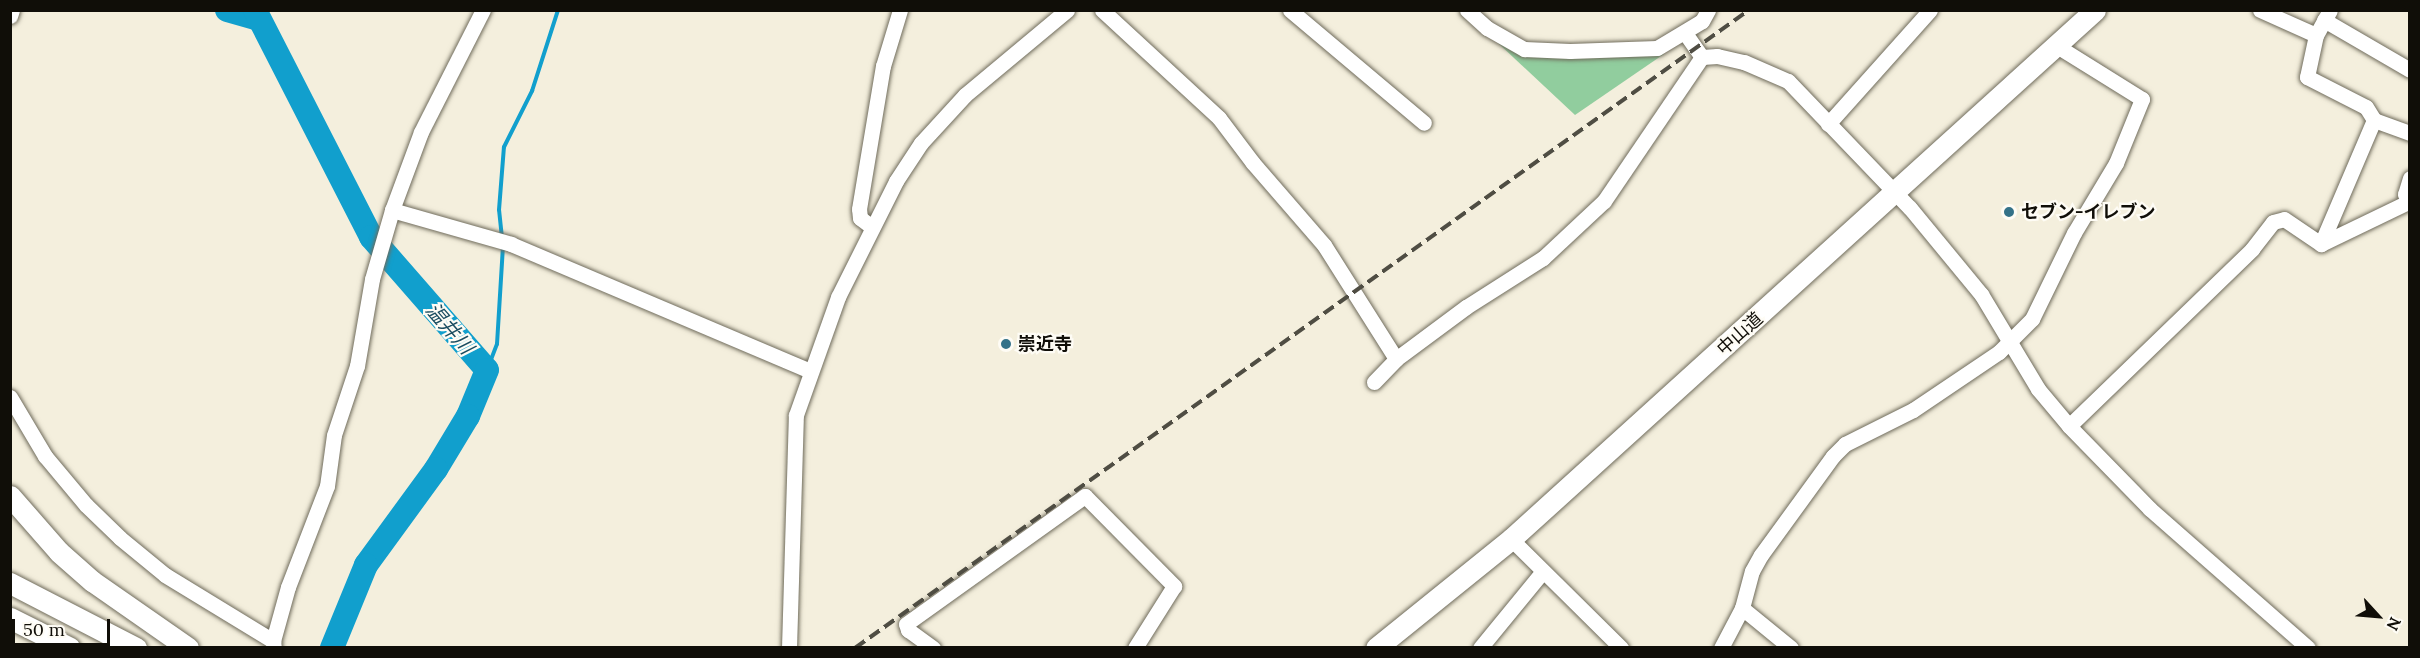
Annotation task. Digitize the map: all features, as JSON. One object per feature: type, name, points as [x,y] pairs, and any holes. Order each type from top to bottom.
[{"type":"highway","name":"中山道","points":[[1376,648],[1511,539],[1896,194],[2093,11]]},
{"type":"highway","points":[[10,496],[59,552],[92,581],[188,648]]},
{"type":"highway","points":[[10,583],[136,648]]},
{"type":"highway","points":[[10,618],[70,648]]},
{"type":"street","points":[[10,16],[12,10]]},
{"type":"street","points":[[10,398],[45,456],[86,505],[120,538],[165,575],[274,644],[288,587],[327,486],[334,435],[357,366],[372,279],[392,210],[421,132],[483,10]]},
{"type":"street","points":[[872,227],[860,218],[859,209],[883,66],[900,10]]},
{"type":"street","points":[[789,648],[792,456],[796,415],[838,297],[872,227],[921,143],[965,95],[1067,10]]},
{"type":"street","points":[[1102,10],[1219,118],[1267,180],[1324,245],[1396,359]]},
{"type":"street","points":[[1290,10],[1424,123]]},
{"type":"street","points":[[1467,10],[1487,28],[1524,49],[1657,48],[1702,21],[1708,10]]},
{"type":"street","points":[[1828,124],[1930,10]]},
{"type":"street","points":[[2260,10],[2316,35]]},
{"type":"street","points":[[2409,70],[2327,15],[2316,35],[2307,76],[2366,107],[2374,120],[2409,133]]},
{"type":"street","points":[[1685,33],[1702,57]]},
{"type":"street","points":[[1721,648],[1742,608],[1752,571],[1761,555],[1833,456],[1845,444],[1913,410],[2009,341],[2032,319],[2073,233],[2116,163],[2142,99],[2057,46]]},
{"type":"street","points":[[1702,57],[1717,56],[1773,71],[1788,81],[1896,194],[1981,294],[2038,389],[2069,426],[2150,509],[2308,648]]},
{"type":"street","points":[[1374,382],[1396,359],[1543,258],[1604,201],[1702,57]]},
{"type":"street","points":[[2321,244],[2374,120]]},
{"type":"street","points":[[2321,244],[2409,200],[2405,194],[2409,178]]},
{"type":"street","points":[[392,210],[511,244],[810,371]]},
{"type":"street","points":[[2069,426],[2252,249],[2273,222],[2284,219],[2321,244]]},
{"type":"street","points":[[933,648],[908,630],[906,624],[1085,496],[1174,586],[1135,648]]},
{"type":"street","points":[[1511,539],[1621,648]]},
{"type":"street","points":[[1480,648],[1543,572]]},
{"type":"street","points":[[1742,608],[1791,648]]},
{"type":"green space","points":[[1498,43],[1661,51],[1664,54],[1575,115]]},
{"type":"waterway","points":[[227,10],[258,19]]},
{"type":"waterway","name":"温井川","points":[[255,10],[371,237],[487,370],[468,416],[436,469],[366,565],[332,648]]},
{"type":"waterway","points":[[502,238],[499,210],[504,147],[532,91],[558,10]]},
{"type":"waterway","points":[[487,370],[497,344],[503,246]]},
{"type":"railway","points":[[855,648],[1749,10]]},
{"type":"place","name":"セブン-イレブン","points":[[2009,212]]},
{"type":"place","name":"崇近寺","points":[[1006,344]]}]
